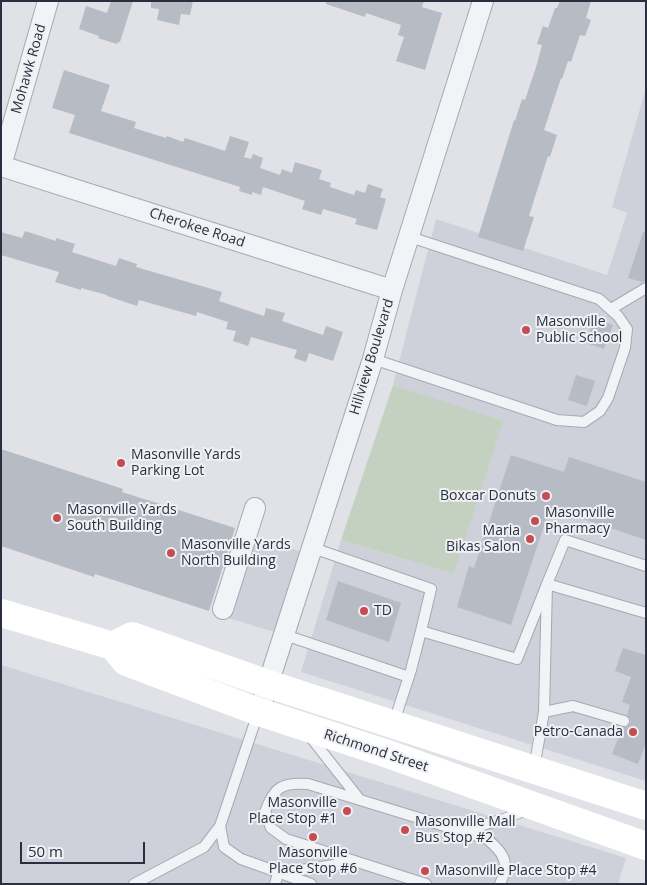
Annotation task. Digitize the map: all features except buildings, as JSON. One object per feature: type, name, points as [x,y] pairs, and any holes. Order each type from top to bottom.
[{"type":"main road","name":"Richmond Street","points":[[1,613],[113,646],[126,662],[259,712],[385,753],[646,846]]},
{"type":"main road","points":[[113,646],[132,636],[268,684],[646,806]]},
{"type":"street","name":"Mohawk Road","points":[[1,166],[48,1]]},
{"type":"street","name":"Hillview Boulevard","points":[[259,712],[373,359],[392,290],[410,238],[483,1]]},
{"type":"street","name":"Cherokee Road","points":[[1,166],[392,290]]},
{"type":"street","points":[[223,609],[255,508]]},
{"type":"lane","points":[[373,359],[557,420],[584,422],[600,411],[608,398],[625,348],[627,328],[618,316],[599,299],[410,238]]},
{"type":"lane","points":[[611,309],[646,288]]},
{"type":"lane","points":[[421,631],[517,659],[565,540],[646,566]]},
{"type":"lane","points":[[313,548],[431,589],[394,724]]},
{"type":"lane","points":[[547,584],[646,613]]},
{"type":"lane","points":[[534,770],[544,712],[547,584]]},
{"type":"lane","points":[[285,635],[408,677]]},
{"type":"lane","points":[[544,712],[573,706],[624,721]]},
{"type":"lane","points":[[134,884],[204,847],[220,826],[259,712]]},
{"type":"lane","points":[[302,727],[360,800]]},
{"type":"lane","points":[[426,884],[286,839],[271,828],[265,812],[270,800],[279,787],[292,783],[308,784],[487,839],[497,848],[505,860],[505,874],[500,884]]},
{"type":"lane","points":[[461,831],[504,819],[536,807]]},
{"type":"lane","points":[[220,826],[224,847],[241,859],[277,879],[311,884]]},
{"type":"lane","points":[[277,879],[356,861]]},
{"type":"shaded area","points":[[646,88],[646,781],[301,672],[341,540],[454,574],[502,422],[393,385],[436,219],[607,275],[627,213],[612,207]]},
{"type":"shaded area","points":[[250,536],[306,553],[281,634],[225,617]]},
{"type":"shaded area","points":[[1,665],[626,858],[618,884],[1,884]]},
{"type":"green space","points":[[393,385],[503,421],[454,574],[341,540]]},
{"type":"place","name":"Masonville Public School","points":[[526,330]]},
{"type":"place","name":"Masonville Yards Parking Lot","points":[[121,463]]},
{"type":"place","name":"Boxcar Donuts","points":[[546,496]]},
{"type":"place","name":"Masonville Yards South Building","points":[[57,518]]},
{"type":"place","name":"Masonville Pharmacy","points":[[535,521]]},
{"type":"place","name":"Maria Bikas Salon","points":[[530,539]]},
{"type":"place","name":"Masonville Yards North Building","points":[[171,553]]},
{"type":"place","name":"TD","points":[[364,611]]},
{"type":"place","name":"Petro-Canada","points":[[633,732]]},
{"type":"place","name":"Masonville Place Stop #1","points":[[347,811]]},
{"type":"place","name":"Masonville Mall Bus Stop #2","points":[[405,830]]},
{"type":"place","name":"Masonville Place Stop #6","points":[[313,837]]},
{"type":"place","name":"Masonville Place Stop #4","points":[[425,871]]}]
